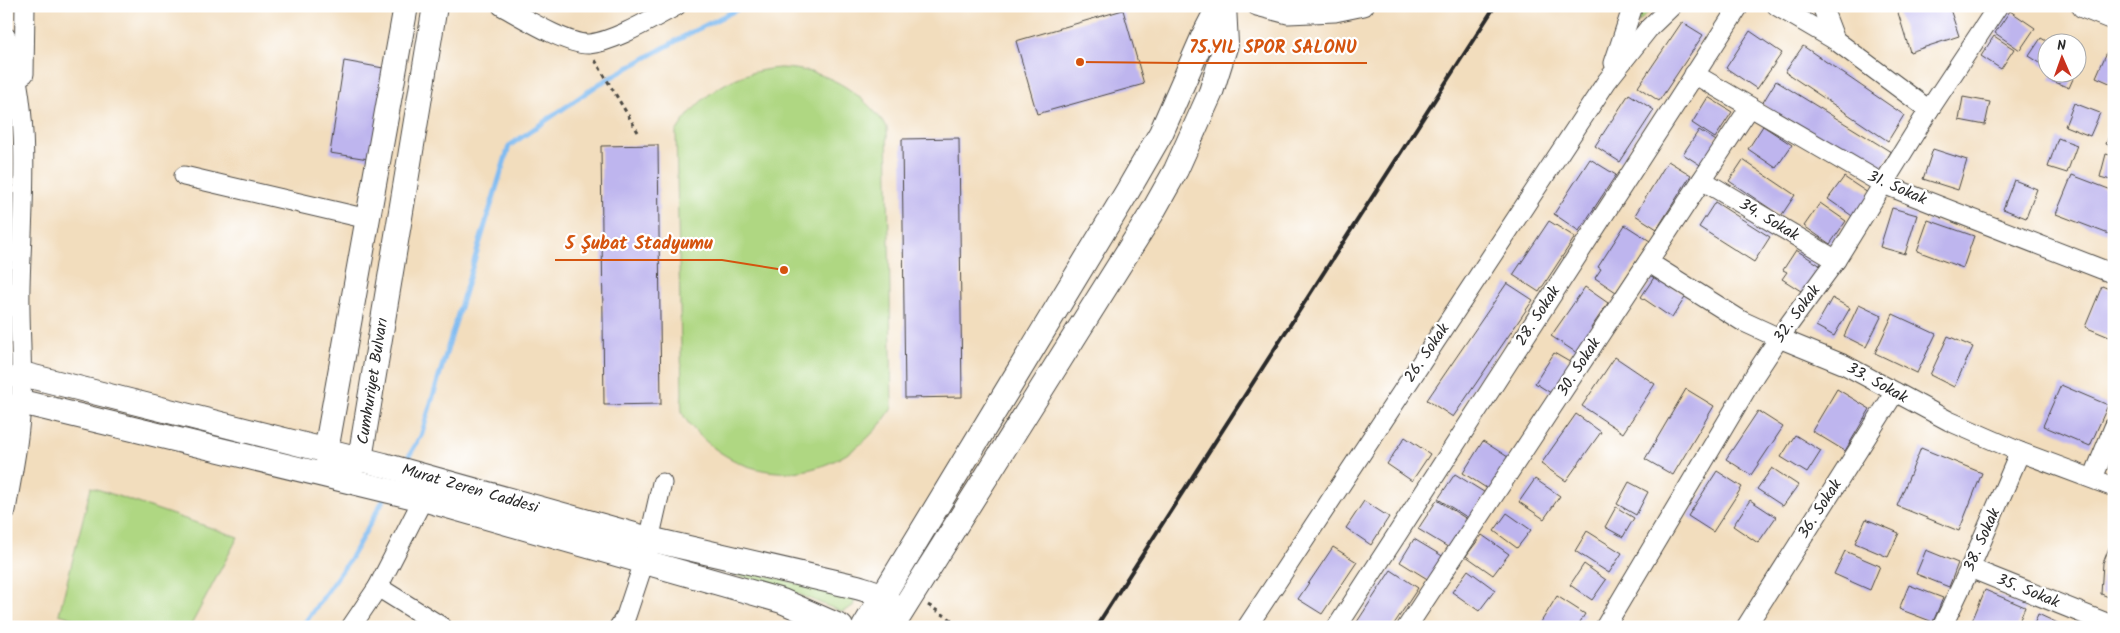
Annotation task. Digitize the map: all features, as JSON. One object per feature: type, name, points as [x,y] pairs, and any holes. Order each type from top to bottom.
[{"type":"main road","name":"Cumhuriyet Bulvarı","points":[[406,6],[326,451],[333,476],[360,459],[435,6]]},
{"type":"main road","points":[[864,627],[1161,133],[1203,37],[1219,6]]},
{"type":"main road","points":[[892,627],[1152,212],[1176,170],[1211,92],[1226,44],[1224,6]]},
{"type":"main road","points":[[2084,6],[2114,18]]},
{"type":"main road","name":"Murat Zeren Caddesi","points":[[22,374],[384,465],[649,539],[883,595]]},
{"type":"main road","name":"Murat Zeren Caddesi","points":[[21,402],[374,486],[782,601],[841,627]]},
{"type":"main road","points":[[883,595],[892,607],[892,627]]},
{"type":"street","points":[[6,510],[21,402],[20,290],[25,6]]},
{"type":"street","points":[[502,6],[570,41],[587,44],[606,41],[676,6]]},
{"type":"street","points":[[1257,6],[1288,14],[1335,12],[1364,6]]},
{"type":"street","name":"26. Sokak","points":[[1607,81],[1633,6]]},
{"type":"street","name":"26. Sokak","points":[[1247,627],[1607,81],[1649,28],[1672,6]]},
{"type":"street","name":"28. Sokak","points":[[1337,627],[1739,6]]},
{"type":"street","points":[[1777,6],[1835,40],[1929,110]]},
{"type":"street","points":[[1822,6],[1835,40]]},
{"type":"street","name":"32. Sokak","points":[[1605,627],[1729,416],[1779,338],[1836,260],[1929,110],[1998,6]]},
{"type":"street","points":[[6,37],[18,84],[23,138]]},
{"type":"street","name":"31. Sokak","points":[[1694,74],[1883,184],[2114,274]]},
{"type":"street","name":"30. Sokak","points":[[1407,627],[1750,107]]},
{"type":"street","points":[[184,176],[368,219]]},
{"type":"street","name":"34. Sokak","points":[[1702,180],[1836,260]]},
{"type":"street","name":"33. Sokak","points":[[1648,262],[1742,320],[1779,338],[1846,365],[1949,421],[2020,452],[2114,486]]},
{"type":"street","name":"36. Sokak","points":[[1746,627],[1895,392]]},
{"type":"street","points":[[2092,478],[2114,427]]},
{"type":"street","name":"38. Sokak","points":[[1942,627],[1970,568],[2020,452]]},
{"type":"street","points":[[619,627],[626,616],[644,562],[662,483]]},
{"type":"street","points":[[351,627],[378,587],[415,498]]},
{"type":"street","name":"35. Sokak","points":[[1970,568],[2114,626]]},
{"type":"street","points":[[378,587],[442,627]]},
{"type":"path","points":[[605,75],[638,132]]},
{"type":"path","points":[[913,596],[963,627]]},
{"type":"green space","points":[[1643,6],[1655,6],[1638,23]]},
{"type":"green space","points":[[780,68],[812,72],[841,84],[865,102],[887,127],[892,408],[876,430],[856,447],[835,460],[812,469],[787,472],[762,470],[738,462],[705,441],[691,426],[682,411],[676,132],[696,106],[720,87],[748,74]]},
{"type":"green space","points":[[91,487],[238,537],[190,627],[101,627],[59,614]]},
{"type":"green space","points":[[672,553],[856,597],[853,606],[842,612],[786,589],[670,557]]},
{"type":"building","points":[[1896,6],[1949,6],[1959,36],[1910,52]]},
{"type":"building","points":[[1123,10],[1144,84],[1037,114],[1016,41]]},
{"type":"building","points":[[2010,11],[2035,28],[2020,50],[1995,33]]},
{"type":"building","points":[[1682,22],[1703,35],[1659,101],[1638,87]]},
{"type":"building","points":[[1750,31],[1782,53],[1757,89],[1726,68]]},
{"type":"building","points":[[1994,36],[2014,49],[2001,69],[1981,56]]},
{"type":"building","points":[[2038,42],[2038,62],[2029,56]]},
{"type":"building","points":[[1803,46],[1904,115],[1888,141],[1785,72]]},
{"type":"building","points":[[2107,52],[2114,55],[2114,85],[2096,77]]},
{"type":"building","points":[[344,61],[389,69],[375,160],[330,153]]},
{"type":"building","points":[[1776,81],[1891,152],[1877,175],[1762,104]]},
{"type":"building","points":[[2055,82],[2072,82],[2069,88]]},
{"type":"building","points":[[1629,94],[1654,110],[1620,162],[1595,146]]},
{"type":"building","points":[[1708,97],[1732,112],[1715,138],[1692,123]]},
{"type":"building","points":[[1963,97],[1990,102],[1985,125],[1959,120]]},
{"type":"building","points":[[2074,103],[2100,113],[2090,136],[2065,126]]},
{"type":"building","points":[[2114,122],[2114,147],[2106,144]]},
{"type":"building","points":[[1763,126],[1792,145],[1776,168],[1748,149]]},
{"type":"building","points":[[1699,130],[1721,144],[1705,168],[1683,154]]},
{"type":"building","points":[[959,138],[962,397],[905,398],[902,139]]},
{"type":"building","points":[[2058,138],[2077,145],[2067,173],[2048,167]]},
{"type":"building","points":[[658,145],[661,404],[604,405],[601,146]]},
{"type":"building","points":[[1933,149],[1967,160],[1958,190],[1923,179]]},
{"type":"building","points":[[2106,154],[2114,156],[2114,181],[2100,177]]},
{"type":"building","points":[[1590,159],[1616,175],[1579,231],[1554,214]]},
{"type":"building","points":[[1743,160],[1795,195],[1781,216],[1729,181]]},
{"type":"building","points":[[1668,161],[1691,175],[1657,229],[1635,215]]},
{"type":"building","points":[[2072,175],[2114,191],[2114,236],[2056,214]]},
{"type":"building","points":[[1844,177],[1871,195],[1855,218],[1828,199]]},
{"type":"building","points":[[2014,180],[2037,189],[2026,218],[2003,209]]},
{"type":"building","points":[[1715,202],[1770,237],[1754,262],[1699,227]]},
{"type":"building","points":[[1820,203],[1846,221],[1830,244],[1804,226]]},
{"type":"building","points":[[1892,208],[1917,215],[1905,254],[1880,247]]},
{"type":"building","points":[[1928,220],[1974,236],[1963,268],[1917,251]]},
{"type":"building","points":[[1549,221],[1575,237],[1539,292],[1513,275]]},
{"type":"building","points":[[1625,225],[1650,241],[1616,292],[1595,278],[1601,269],[1598,267]]},
{"type":"building","points":[[1796,250],[1821,266],[1804,293],[1782,279],[1787,272],[1783,270]]},
{"type":"building","points":[[1655,276],[1686,296],[1672,318],[1641,297]]},
{"type":"building","points":[[1507,283],[1533,300],[1453,417],[1427,400]]},
{"type":"building","points":[[2102,286],[2114,291],[2114,339],[2085,327]]},
{"type":"building","points":[[1585,287],[1608,303],[1591,328],[1596,331],[1580,355],[1551,336]]},
{"type":"building","points":[[1832,298],[1850,308],[1834,336],[1816,326]]},
{"type":"building","points":[[1859,304],[1882,315],[1866,347],[1844,336]]},
{"type":"building","points":[[1893,314],[1936,334],[1917,373],[1875,353]]},
{"type":"building","points":[[1948,336],[1973,347],[1954,387],[1930,375]]},
{"type":"building","points":[[1554,353],[1573,364],[1554,395],[1535,383]]},
{"type":"building","points":[[1615,357],[1655,384],[1623,433],[1582,406]]},
{"type":"building","points":[[2061,385],[2108,405],[2090,446],[2043,426]]},
{"type":"building","points":[[1686,389],[1714,406],[1673,475],[1645,459]]},
{"type":"building","points":[[1837,389],[1870,409],[1845,451],[1812,431]]},
{"type":"building","points":[[1758,411],[1783,427],[1751,475],[1726,459]]},
{"type":"building","points":[[1576,414],[1601,432],[1566,481],[1541,464]]},
{"type":"building","points":[[1795,435],[1821,451],[1807,473],[1781,457]]},
{"type":"building","points":[[1405,437],[1430,454],[1412,481],[1387,464]]},
{"type":"building","points":[[1483,441],[1511,459],[1491,491],[1463,473]]},
{"type":"building","points":[[1921,448],[1982,473],[1959,531],[1897,506]]},
{"type":"building","points":[[1772,468],[1798,485],[1783,506],[1757,489]]},
{"type":"building","points":[[1717,471],[1742,487],[1713,532],[1688,516]]},
{"type":"building","points":[[1455,474],[1487,494],[1470,519],[1438,499]]},
{"type":"building","points":[[1535,479],[1560,496],[1544,519],[1519,502]]},
{"type":"building","points":[[1629,482],[1648,492],[1636,515],[1617,504]]},
{"type":"building","points":[[1437,500],[1470,521],[1451,549],[1418,529]]},
{"type":"building","points":[[1750,500],[1776,517],[1758,543],[1733,526]]},
{"type":"building","points":[[1364,501],[1389,517],[1371,545],[1346,528]]},
{"type":"building","points":[[1616,507],[1634,518],[1623,537],[1605,527]]},
{"type":"building","points":[[1507,513],[1531,530],[1517,548],[1494,531]]},
{"type":"building","points":[[1866,519],[1899,533],[1888,557],[1855,543]]},
{"type":"building","points":[[1587,531],[1622,553],[1609,573],[1575,551]]},
{"type":"building","points":[[1482,535],[1509,554],[1493,575],[1466,556]]},
{"type":"building","points":[[2114,535],[2114,599],[2101,594],[2103,563]]},
{"type":"building","points":[[1414,539],[1444,557],[1429,580],[1400,562]]},
{"type":"building","points":[[1333,547],[1357,562],[1322,614],[1298,599]]},
{"type":"building","points":[[1926,550],[1958,563],[1949,587],[1916,574]]},
{"type":"building","points":[[1845,551],[1880,566],[1870,590],[1834,574]]},
{"type":"building","points":[[1584,564],[1606,580],[1592,600],[1570,585]]},
{"type":"building","points":[[1391,570],[1418,588],[1392,627],[1379,627],[1376,625],[1375,627],[1358,627],[1355,625]]},
{"type":"building","points":[[1468,570],[1495,590],[1479,611],[1452,592]]},
{"type":"building","points":[[1909,585],[1943,598],[1933,622],[1899,609]]},
{"type":"building","points":[[1985,590],[2025,607],[2017,627],[1987,627],[1972,621]]},
{"type":"building","points":[[1557,596],[1585,614],[1577,627],[1548,627],[1541,622]]},
{"type":"building","points":[[2038,614],[2062,625],[2061,627],[2033,627]]},
{"type":"waterway","points":[[404,464],[421,436],[509,146],[599,84],[692,32],[744,6]]},
{"type":"waterway","points":[[302,627],[350,559],[385,497]]},
{"type":"railway","points":[[1096,627],[1495,6]]},
{"type":"place","name":"75.YIL SPOR SALONU","points":[[1080,62]]},
{"type":"place","name":"5 Şubat Stadyumu","points":[[784,270]]}]
